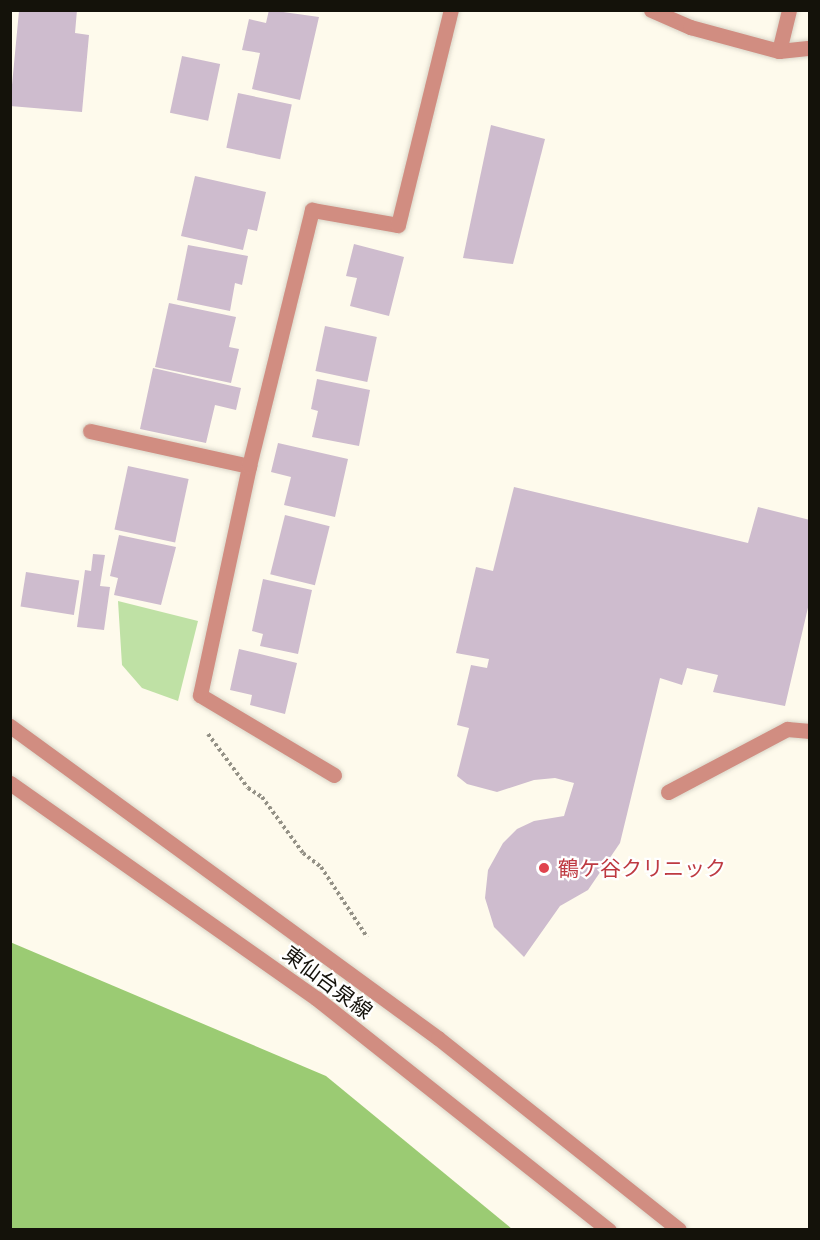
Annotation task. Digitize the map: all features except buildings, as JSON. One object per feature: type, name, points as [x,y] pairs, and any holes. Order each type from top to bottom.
[{"type":"street","points":[[334,775],[200,695],[249,466],[312,210],[398,225],[451,10]]},
{"type":"street","points":[[651,10],[690,27],[779,51],[810,48]]},
{"type":"street","points":[[779,51],[789,10]]},
{"type":"street","points":[[90,431],[249,466]]},
{"type":"street","points":[[10,726],[438,1038],[679,1230]]},
{"type":"street","points":[[668,792],[787,729],[810,731]]},
{"type":"street","name":"東仙台泉線","points":[[10,783],[316,998],[609,1230]]},
{"type":"path","points":[[207,732],[248,788],[262,797],[303,853],[321,867],[367,938]]},
{"type":"green space","points":[[118,601],[198,621],[178,701],[142,688],[122,665]]},
{"type":"green space","points":[[10,942],[326,1076],[512,1229],[11,1229]]},
{"type":"place","name":"鶴ケ谷クリニック","points":[[544,868]]}]
